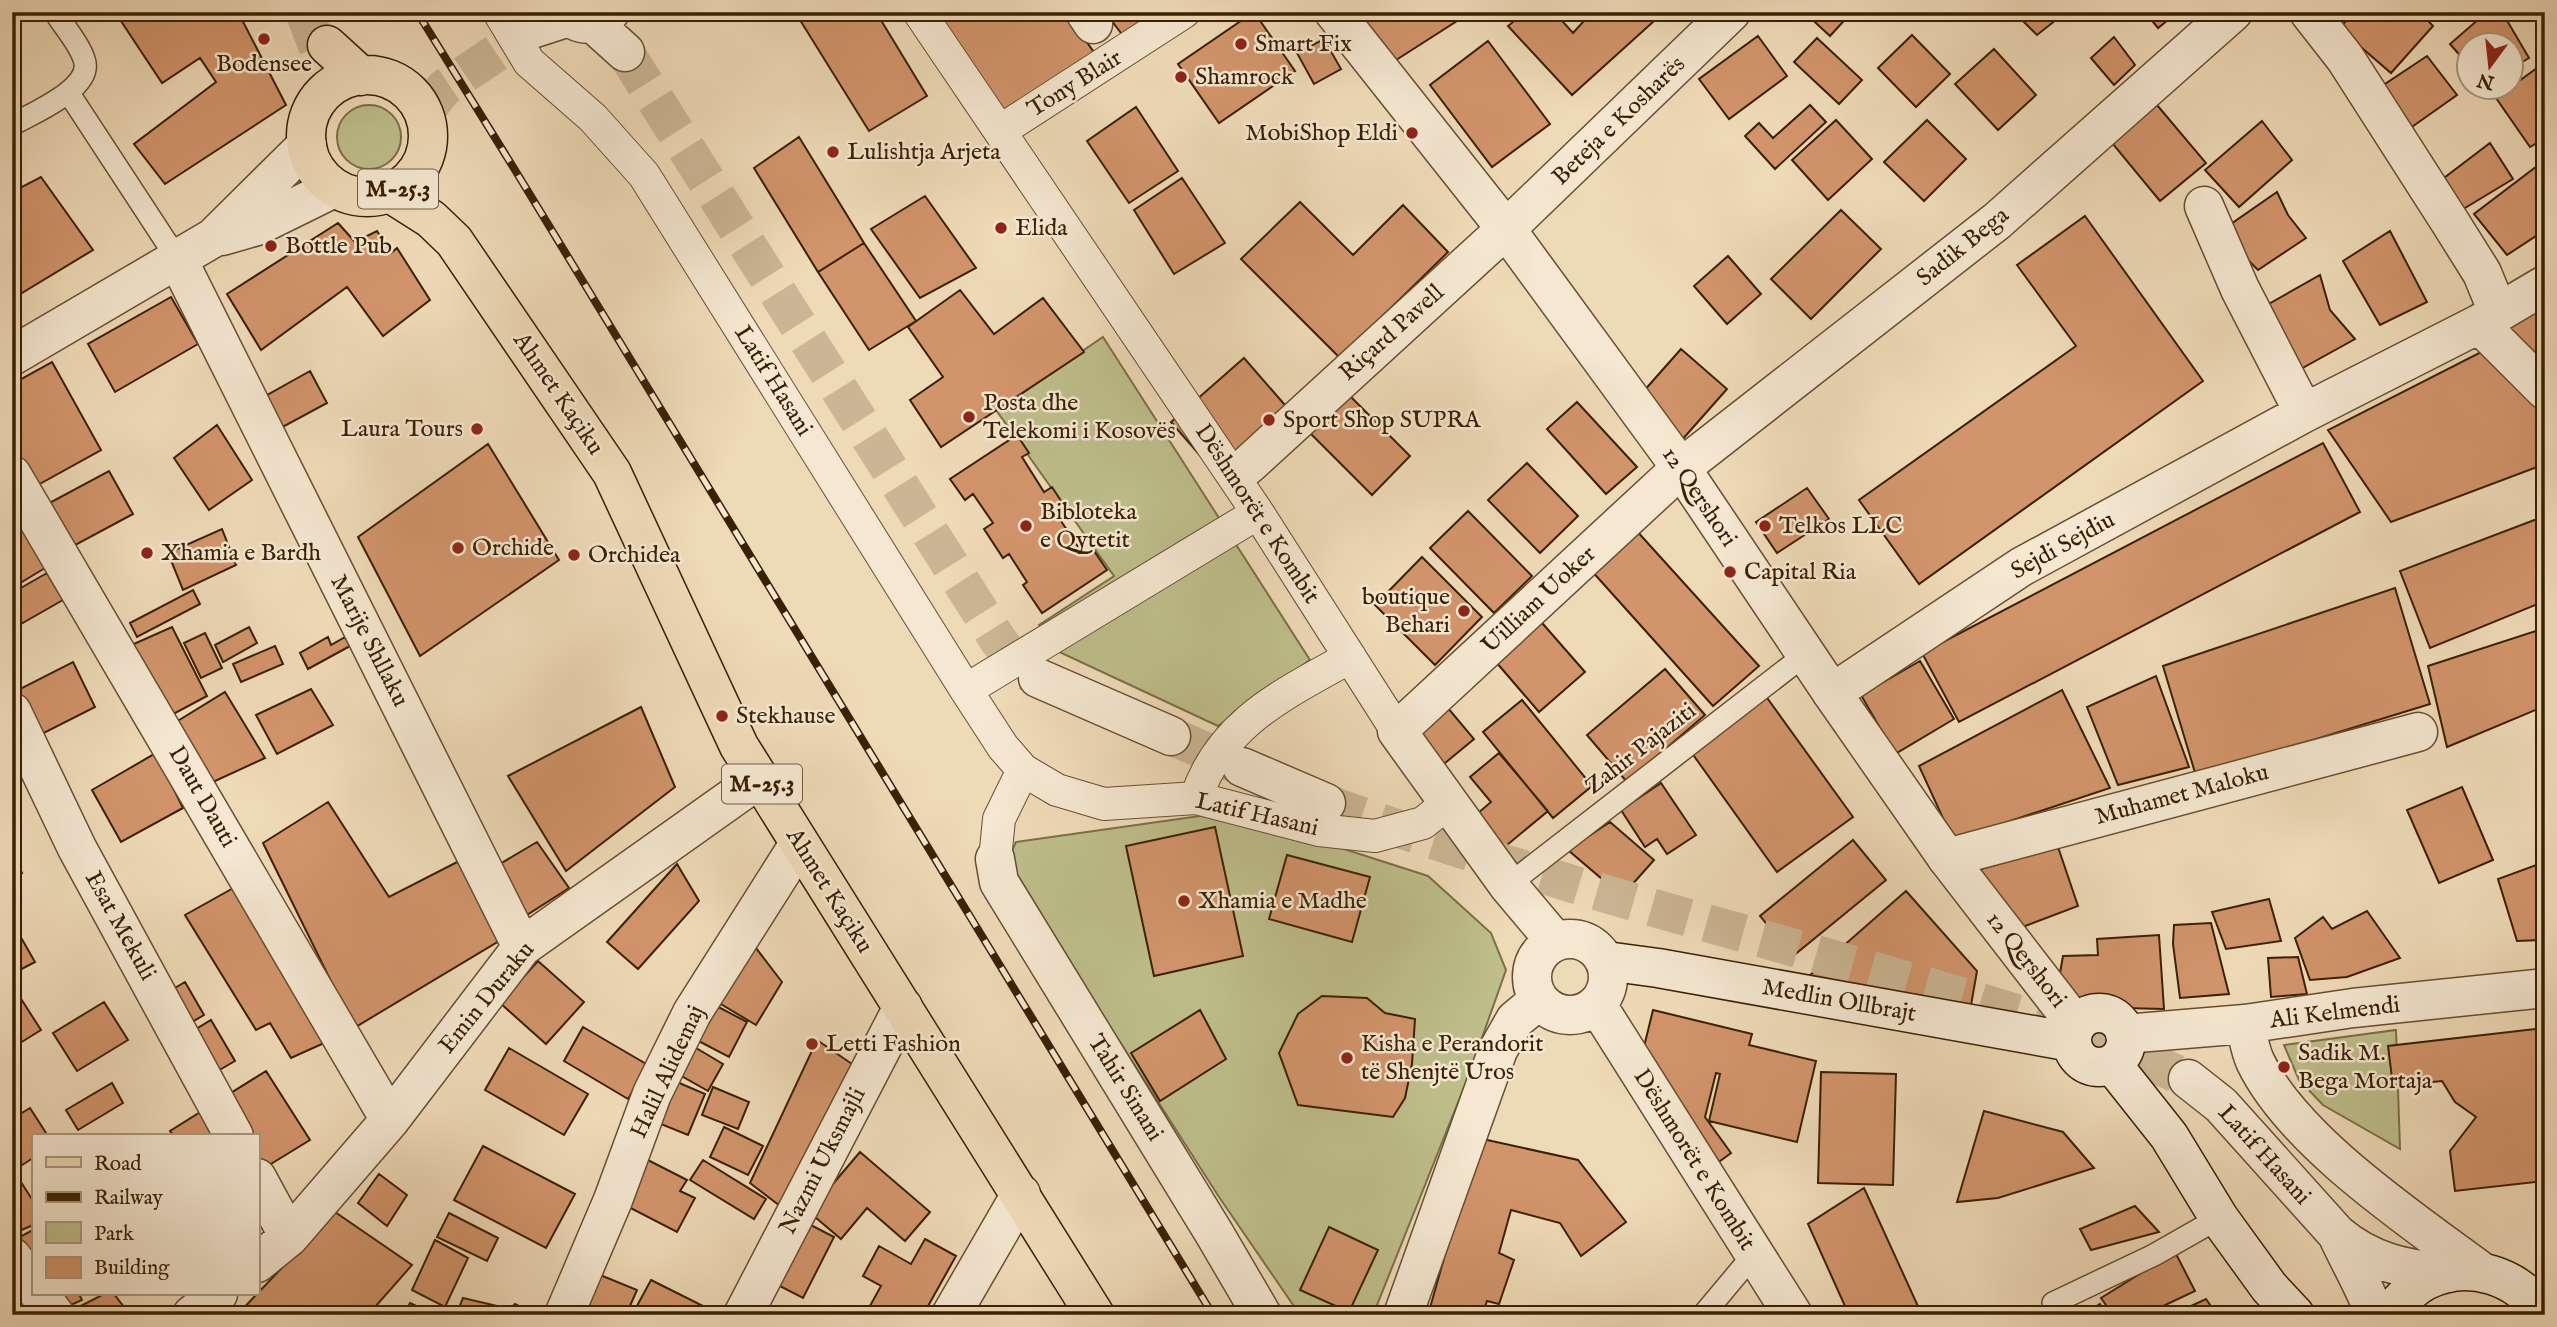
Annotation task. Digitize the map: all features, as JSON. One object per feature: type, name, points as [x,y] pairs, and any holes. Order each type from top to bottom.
[{"type":"main road","points":[[326,91],[324,49],[361,76]]},
{"type":"main road","points":[[307,145],[306,130],[316,103],[326,91],[348,78],[361,76]]},
{"type":"main road","name":"Ahmet Kaçiku","points":[[361,76],[392,81],[406,89],[424,113],[429,131],[427,151],[435,194],[454,241],[611,473],[739,746],[1021,1194],[1094,1315]]},
{"type":"main road","name":"M-25.3","points":[[307,145],[312,162],[321,177],[334,188],[352,196],[371,197],[390,193],[407,183],[419,169],[427,151]]},
{"type":"main road","name":"Ahmet Kaçiku","points":[[390,193],[431,219],[454,241]]},
{"type":"street","name":"Latif Hasani","points":[[499,12],[529,62],[593,118],[644,175],[966,690],[1003,747],[1023,770],[1058,790],[1104,804],[1196,798],[1319,830],[1375,836],[1423,823],[1448,803]]},
{"type":"street","name":"Dëshmorët e Kombit","points":[[919,12],[1258,513],[1397,731],[1508,885],[1555,941]]},
{"type":"street","name":"Tony Blair","points":[[1000,131],[1184,12]]},
{"type":"street","name":"12 Qershori","points":[[1334,12],[1506,229],[1681,468],[1832,693],[2074,1034],[2079,1058],[2087,1064],[2104,1067],[2118,1049]]},
{"type":"street","name":"Beteja e Kosharës","points":[[1506,229],[1731,12]]},
{"type":"street","name":"Sadik Bega","points":[[1681,468],[1997,221],[2233,12]]},
{"type":"street","points":[[2309,12],[2345,58],[2482,273],[2488,318],[2545,390]]},
{"type":"street","points":[[12,356],[213,238],[307,145]]},
{"type":"street","points":[[213,238],[257,226],[334,188]]},
{"type":"street","points":[[2204,206],[2240,289],[2304,413]]},
{"type":"street","name":"Riçard Pavell","points":[[1247,466],[1506,229]]},
{"type":"street","name":"Marije Shllaku","points":[[178,260],[522,947]]},
{"type":"street","name":"Sejdi Sejdiu","points":[[1832,693],[2021,567],[2545,285]]},
{"type":"street","name":"Uilliam Uoker","points":[[1397,731],[1681,468]]},
{"type":"street","name":"Daut Dauti","points":[[12,475],[390,1120]]},
{"type":"street","points":[[966,690],[1258,513]]},
{"type":"street","points":[[1196,798],[1203,776],[1225,742],[1262,709],[1350,657]]},
{"type":"street","points":[[1038,678],[1171,736]]},
{"type":"street","name":"Esat Mekuli","points":[[12,712],[77,848],[233,1134]]},
{"type":"street","name":"Muhamet Maloku","points":[[1947,858],[2418,732]]},
{"type":"street","name":"Latif Hasani","points":[[1242,767],[1326,803]]},
{"type":"street","points":[[995,859],[999,819],[1023,770]]},
{"type":"street","name":"Emin Duraku","points":[[259,1261],[289,1237],[390,1120],[522,947],[759,779]]},
{"type":"street","name":"Halil Alidemaj","points":[[564,1315],[613,1200],[652,1094],[692,1013],[799,844]]},
{"type":"street","name":"Tahir Sinani","points":[[995,859],[999,882],[1262,1315]]},
{"type":"street","points":[[1570,938],[1585,941],[1597,949],[1606,961],[1609,972],[1604,996],[1586,1013],[1560,1014],[1539,1000],[1532,984],[1533,967],[1541,951],[1555,941],[1570,938]]},
{"type":"street","name":"Medlin Ollbrajt","points":[[1606,961],[2074,1034]]},
{"type":"street","name":"Ali Kelmendi","points":[[2118,1049],[2245,1024],[2353,1008],[2545,988]]},
{"type":"street","points":[[1403,1315],[1498,1050],[1515,1020],[1539,1000]]},
{"type":"street","name":"Dëshmorët e Kombit","points":[[1597,1005],[1793,1315]]},
{"type":"street","name":"Nazmi Uksmajli","points":[[743,1315],[903,1007]]},
{"type":"street","points":[[2245,1024],[2254,1059],[2274,1092],[2302,1126],[2465,1273]]},
{"type":"street","points":[[2118,1049],[2219,1218],[2269,1287],[2292,1313]]},
{"type":"street","name":"Latif Hasani","points":[[2189,1079],[2221,1105],[2336,1234],[2356,1251],[2417,1270],[2465,1273]]},
{"type":"street","points":[[259,1182],[289,1237]]},
{"type":"street","points":[[951,1315],[1021,1194]]},
{"type":"street","name":"Latif Hasani","points":[[2336,1234],[2375,1315]]},
{"type":"street","points":[[12,1257],[32,1284]]},
{"type":"street","points":[[2389,1315],[2403,1297],[2424,1282],[2465,1273],[2506,1280],[2539,1304]]},
{"type":"street","points":[[41,1296],[55,1315]]},
{"type":"street","points":[[192,1315],[216,1296]]},
{"type":"lane","points":[[12,125],[68,92],[79,84],[84,75],[85,61],[55,12]]},
{"type":"lane","points":[[68,92],[178,260]]},
{"type":"lane","name":"Zahir Pajaziti","points":[[1508,885],[1806,654]]},
{"type":"lane","points":[[2053,1303],[2154,1255],[2219,1218]]},
{"type":"lane","points":[[1703,1315],[1754,1254]]},
{"type":"green space","points":[[369,105],[381,107],[392,114],[399,125],[399,149],[392,160],[381,167],[369,169],[357,167],[346,160],[339,149],[337,137],[339,125],[346,114],[357,107]]},
{"type":"green space","points":[[1103,337],[1310,660],[1218,726],[1055,650],[1039,625],[1114,576],[996,410]]},
{"type":"green space","points":[[1221,813],[1266,824],[1428,876],[1491,933],[1506,970],[1467,1080],[1373,1315],[1300,1315],[1219,1197],[1006,864],[1016,842]]},
{"type":"green space","points":[[2396,1030],[2400,1149],[2323,1105],[2299,1080],[2284,1045]]},
{"type":"building","points":[[115,12],[238,12],[286,105],[165,184],[134,144],[216,82],[200,58],[162,83]]},
{"type":"building","points":[[795,12],[876,12],[927,96],[869,131]]},
{"type":"building","points":[[934,12],[1065,12],[1096,55],[1004,112]]},
{"type":"building","points":[[1105,12],[1160,12],[1124,37]]},
{"type":"building","points":[[1254,12],[1295,71],[1219,123],[1178,64]]},
{"type":"building","points":[[1353,12],[1471,12],[1393,62]]},
{"type":"building","points":[[1525,12],[1554,12],[1573,33],[1592,12],[1664,12],[1572,95],[1508,26]]},
{"type":"building","points":[[1804,12],[1852,12],[1830,36]]},
{"type":"building","points":[[2014,12],[2066,12],[2037,35]]},
{"type":"building","points":[[2145,12],[2178,12],[2158,28]]},
{"type":"building","points":[[2352,12],[2420,12],[2433,26],[2391,73],[2340,29]]},
{"type":"building","points":[[2439,12],[2454,12],[2444,20]]},
{"type":"building","points":[[2487,12],[2502,12],[2514,32],[2464,32]]},
{"type":"building","points":[[1912,35],[1950,74],[1916,107],[1878,68]]},
{"type":"building","points":[[1758,36],[1787,76],[1729,119],[1699,79]]},
{"type":"building","points":[[2114,37],[2135,65],[2114,85],[2091,58]]},
{"type":"building","points":[[1817,38],[1862,80],[1839,104],[1794,62]]},
{"type":"building","points":[[1324,39],[1341,69],[1314,84],[1297,53]]},
{"type":"building","points":[[2456,39],[2456,51],[2450,44]]},
{"type":"building","points":[[1488,41],[1550,124],[1492,167],[1430,85]]},
{"type":"building","points":[[1994,49],[2036,95],[1998,130],[1955,84]]},
{"type":"building","points":[[2427,56],[2456,96],[2409,129],[2376,90]]},
{"type":"building","points":[[2545,62],[2545,138],[2530,147],[2499,102],[2526,102],[2526,76]]},
{"type":"building","points":[[1810,105],[1826,122],[1775,169],[1745,136],[1759,123],[1773,138]]},
{"type":"building","points":[[2157,105],[2206,163],[2160,201],[2112,143]]},
{"type":"building","points":[[1136,107],[1178,171],[1129,203],[1087,141]]},
{"type":"building","points":[[1836,120],[1872,159],[1828,200],[1792,160]]},
{"type":"building","points":[[1927,120],[1966,159],[1924,201],[1884,162]]},
{"type":"building","points":[[2262,121],[2292,160],[2239,207],[2205,170]]},
{"type":"building","points":[[799,137],[864,243],[818,272],[754,168]]},
{"type":"building","points":[[2490,143],[2513,179],[2460,211],[2440,181]]},
{"type":"building","points":[[2545,160],[2545,230],[2507,255],[2474,214]]},
{"type":"building","points":[[41,177],[93,250],[12,299],[12,192]]},
{"type":"building","points":[[1182,178],[1225,243],[1174,274],[1134,210]]},
{"type":"building","points":[[2277,192],[2288,215],[2306,238],[2258,270],[2239,251],[2231,224]]},
{"type":"building","points":[[925,196],[976,268],[920,298],[871,229]]},
{"type":"building","points":[[1300,202],[1353,255],[1403,205],[1448,252],[1340,358],[1241,259]]},
{"type":"building","points":[[1841,210],[1881,249],[1811,319],[1771,279]]},
{"type":"building","points":[[2085,216],[2203,381],[1919,584],[1859,500],[2076,346],[2017,265]]},
{"type":"building","points":[[338,223],[355,242],[377,231],[391,253],[397,248],[430,300],[383,336],[347,287],[261,350],[227,294]]},
{"type":"building","points":[[2390,231],[2427,302],[2380,325],[2343,261]]},
{"type":"building","points":[[864,243],[916,321],[869,350],[818,272]]},
{"type":"building","points":[[1728,256],[1761,294],[1727,324],[1694,286]]},
{"type":"building","points":[[2320,275],[2330,310],[2355,339],[2299,370],[2258,310]]},
{"type":"building","points":[[960,290],[994,334],[1043,298],[1084,352],[941,447],[910,400],[943,377],[908,327]]},
{"type":"building","points":[[171,297],[198,344],[115,392],[88,344]]},
{"type":"building","points":[[2545,300],[2545,372],[2503,332]]},
{"type":"building","points":[[2489,348],[2545,418],[2545,464],[2391,522],[2328,430]]},
{"type":"building","points":[[1681,349],[1727,389],[1681,441],[1635,401]]},
{"type":"building","points":[[1244,358],[1291,412],[1218,476],[1171,422]]},
{"type":"building","points":[[52,362],[101,450],[27,491],[12,465],[12,384]]},
{"type":"building","points":[[310,371],[327,403],[279,429],[262,398]]},
{"type":"building","points":[[1338,384],[1410,456],[1372,495],[1299,422]]},
{"type":"building","points":[[1577,402],[1637,467],[1606,494],[1547,429]]},
{"type":"building","points":[[217,425],[252,480],[209,510],[174,458]]},
{"type":"building","name":"Bibloteka e Qytetit","points":[[1017,435],[1029,453],[1022,457],[1044,492],[1052,487],[1067,510],[1057,515],[1083,554],[1092,548],[1107,570],[1042,613],[1023,585],[1027,582],[1009,554],[1003,558],[984,529],[993,523],[973,494],[965,500],[950,479]]},
{"type":"building","points":[[2323,443],[2360,512],[1959,722],[1922,653]]},
{"type":"building","name":"Orchide","points":[[488,444],[559,560],[420,656],[358,537]]},
{"type":"building","points":[[1527,463],[1578,516],[1540,553],[1488,500]]},
{"type":"building","points":[[109,471],[133,514],[66,550],[42,507]]},
{"type":"building","points":[[1807,488],[1829,519],[1777,553],[1756,522]]},
{"type":"building","points":[[1468,511],[1532,576],[1494,613],[1430,548]]},
{"type":"building","points":[[2545,516],[2545,601],[2430,648],[2400,571]]},
{"type":"building","points":[[17,520],[45,568],[12,588],[12,523]]},
{"type":"building","points":[[222,529],[236,565],[183,590],[168,553]]},
{"type":"building","points":[[1635,529],[1759,666],[1713,706],[1590,569]]},
{"type":"building","points":[[1422,557],[1482,617],[1435,665],[1375,605]]},
{"type":"building","points":[[47,573],[63,600],[12,629],[12,593]]},
{"type":"building","points":[[2395,588],[2430,704],[2196,776],[2163,666]]},
{"type":"building","points":[[193,590],[200,604],[137,637],[130,623]]},
{"type":"building","points":[[1536,616],[1585,672],[1539,712],[1490,655]]},
{"type":"building","points":[[172,627],[207,696],[166,718],[127,647]]},
{"type":"building","points":[[249,627],[257,643],[223,662],[215,645]]},
{"type":"building","points":[[2545,628],[2545,706],[2447,747],[2428,666]]},
{"type":"building","points":[[205,633],[222,668],[201,678],[184,643]]},
{"type":"building","points":[[328,637],[331,645],[345,637],[350,646],[308,669],[300,653]]},
{"type":"building","points":[[275,646],[283,664],[241,682],[233,664]]},
{"type":"building","points":[[1920,661],[1954,719],[1895,754],[1861,695]]},
{"type":"building","points":[[73,662],[95,707],[32,739],[12,700],[12,693]]},
{"type":"building","points":[[1665,669],[1705,715],[1627,782],[1587,735]]},
{"type":"building","points":[[2156,676],[2189,767],[2118,785],[2087,707]]},
{"type":"building","points":[[311,689],[333,725],[277,754],[256,715]]},
{"type":"building","points":[[2062,690],[2110,788],[1953,840],[1919,766]]},
{"type":"building","points":[[225,692],[265,758],[213,782],[176,722]]},
{"type":"building","points":[[1765,695],[1853,817],[1777,872],[1689,749]]},
{"type":"building","points":[[1522,700],[1592,786],[1553,818],[1483,732]]},
{"type":"building","points":[[1442,701],[1474,739],[1433,773],[1401,734]]},
{"type":"building","points":[[641,707],[675,787],[566,871],[508,776]]},
{"type":"building","points":[[156,753],[183,808],[121,842],[92,790]]},
{"type":"building","points":[[1499,753],[1548,811],[1484,864],[1456,832],[1491,802],[1470,777]]},
{"type":"building","points":[[1661,783],[1696,835],[1667,854],[1657,839],[1645,847],[1621,810]]},
{"type":"building","points":[[2462,787],[2493,860],[2439,883],[2407,810]]},
{"type":"building","points":[[328,802],[389,897],[469,856],[504,938],[354,1028],[263,843]]},
{"type":"building","points":[[1610,822],[1654,860],[1622,896],[1568,850]]},
{"type":"building","name":"Xhamia e Madhe","points":[[1215,827],[1243,956],[1154,976],[1126,846]]},
{"type":"building","points":[[1853,840],[1886,880],[1793,956],[1760,916]]},
{"type":"building","points":[[537,842],[569,888],[519,920],[488,871]]},
{"type":"building","points":[[2058,847],[2078,906],[2012,931],[1971,872]]},
{"type":"building","points":[[12,853],[22,873],[12,878]]},
{"type":"building","points":[[1287,855],[1370,877],[1352,942],[1269,919]]},
{"type":"building","points":[[677,864],[699,901],[638,969],[607,942]]},
{"type":"building","points":[[2539,864],[2545,881],[2545,940],[2517,941],[2498,879]]},
{"type":"building","points":[[237,886],[333,1039],[291,1058],[270,1023],[256,1030],[185,915]]},
{"type":"building","points":[[1906,891],[1977,971],[1970,1011],[1801,983]]},
{"type":"building","points":[[2269,899],[2281,941],[2226,949],[2212,912]]},
{"type":"building","points":[[2367,911],[2400,958],[2347,977],[2310,980],[2295,938],[2323,917],[2332,929]]},
{"type":"building","points":[[2211,923],[2229,994],[2180,998],[2173,944],[2174,925]]},
{"type":"building","points":[[15,927],[35,962],[12,974],[12,929]]},
{"type":"building","points":[[746,935],[782,982],[756,1025],[709,997]]},
{"type":"building","points":[[2159,935],[2164,1009],[2082,1007],[2060,973],[2063,956],[2098,955],[2097,939]]},
{"type":"building","points":[[2298,957],[2307,994],[2271,997],[2268,958]]},
{"type":"building","points":[[538,961],[584,1002],[546,1044],[500,1003]]},
{"type":"building","points":[[185,982],[204,1015],[163,1039],[144,1006]]},
{"type":"building","points":[[16,991],[41,1030],[12,1048],[12,993]]},
{"type":"building","name":"Kisha e Perandorit të Shenjtë Uros","points":[[1322,996],[1367,998],[1385,1013],[1415,1019],[1412,1064],[1405,1098],[1393,1117],[1298,1105],[1279,1053],[1298,1014]]},
{"type":"building","points":[[707,1001],[747,1022],[729,1057],[689,1036]]},
{"type":"building","points":[[104,1002],[128,1040],[77,1071],[53,1033]]},
{"type":"building","points":[[1200,1010],[1226,1059],[1160,1101],[1131,1053]]},
{"type":"building","points":[[1653,1010],[1752,1034],[1749,1045],[1816,1061],[1797,1142],[1709,1121],[1720,1074],[1716,1073],[1705,1117],[1731,1153],[1697,1178],[1641,1059]]},
{"type":"building","points":[[211,1020],[235,1061],[197,1083],[173,1043]]},
{"type":"building","points":[[583,1027],[648,1065],[628,1099],[564,1061]]},
{"type":"building","points":[[2545,1028],[2545,1181],[2455,1191],[2450,1151],[2476,1117],[2455,1102],[2442,1081],[2393,1086],[2388,1046]]},
{"type":"building","points":[[817,1040],[852,1064],[784,1209],[750,1183]]},
{"type":"building","points":[[686,1042],[723,1064],[708,1091],[678,1074]]},
{"type":"building","points":[[509,1048],[588,1094],[564,1135],[485,1090]]},
{"type":"building","points":[[266,1071],[310,1140],[266,1167],[259,1157],[259,1134],[172,1134],[170,1131]]},
{"type":"building","points":[[1821,1072],[1896,1074],[1893,1185],[1818,1183]]},
{"type":"building","points":[[663,1076],[705,1094],[688,1135],[646,1118]]},
{"type":"building","points":[[12,1083],[21,1095],[12,1102]]},
{"type":"building","points":[[112,1083],[123,1103],[78,1130],[66,1110]]},
{"type":"building","points":[[713,1087],[749,1102],[738,1129],[702,1115]]},
{"type":"building","points":[[30,1108],[47,1134],[32,1134],[32,1159],[19,1167],[12,1157],[12,1119]]},
{"type":"building","points":[[1984,1111],[2063,1132],[2094,1168],[1998,1198],[1957,1202]]},
{"type":"building","points":[[724,1127],[763,1146],[748,1175],[710,1157]]},
{"type":"building","points":[[1478,1138],[1578,1160],[1626,1222],[1581,1256],[1560,1223],[1511,1210],[1499,1253],[1514,1260],[1499,1304],[1487,1301],[1482,1315],[1428,1315]]},
{"type":"building","points":[[483,1146],[575,1194],[546,1248],[454,1200]]},
{"type":"building","points":[[860,1152],[930,1212],[905,1241],[867,1208],[841,1239],[809,1212]]},
{"type":"building","points":[[638,1155],[687,1180],[680,1191],[695,1198],[677,1232],[615,1200]]},
{"type":"building","points":[[703,1160],[766,1199],[754,1219],[690,1180]]},
{"type":"building","points":[[14,1171],[32,1199],[32,1225],[17,1232],[12,1225]]},
{"type":"building","points":[[379,1174],[407,1195],[387,1226],[358,1203]]},
{"type":"building","points":[[1864,1188],[1922,1315],[1849,1315],[1808,1224]]},
{"type":"building","points":[[2135,1206],[2159,1232],[2091,1250],[2080,1229]]},
{"type":"building","points":[[335,1212],[412,1265],[368,1315],[237,1315],[255,1296],[259,1296],[259,1292]]},
{"type":"building","points":[[449,1213],[498,1238],[487,1261],[437,1237]]},
{"type":"building","points":[[805,1222],[834,1237],[803,1298],[774,1283]]},
{"type":"building","points":[[1329,1227],[1378,1250],[1349,1312],[1300,1290]]},
{"type":"building","points":[[32,1231],[32,1267],[12,1241]]},
{"type":"building","points":[[925,1239],[956,1256],[923,1315],[865,1315],[881,1286],[863,1276],[879,1246],[911,1264]]},
{"type":"building","points":[[435,1240],[468,1258],[445,1307],[412,1290]]},
{"type":"building","points":[[2175,1252],[2195,1291],[2144,1315],[2113,1315],[2101,1298]]},
{"type":"building","points":[[588,1270],[637,1290],[626,1315],[568,1315]]},
{"type":"building","points":[[651,1280],[705,1307],[701,1315],[632,1315]]},
{"type":"building","points":[[55,1296],[80,1296],[82,1300],[64,1308]]},
{"type":"building","points":[[100,1296],[116,1296],[130,1315],[63,1315]]},
{"type":"building","points":[[463,1298],[510,1309],[515,1304],[534,1314],[456,1315]]},
{"type":"building","points":[[2206,1299],[2217,1315],[2180,1315],[2178,1312]]},
{"type":"building","points":[[410,1303],[435,1315],[404,1315]]},
{"type":"building","points":[[2100,1304],[2105,1315],[2082,1315]]},
{"type":"tunnel","points":[[304,12],[320,53]]},
{"type":"tunnel","points":[[424,113],[444,88],[532,29]]},
{"type":"tunnel","points":[[625,52],[998,640],[1018,666],[1038,678]]},
{"type":"tunnel","points":[[1171,736],[1242,767]]},
{"type":"tunnel","points":[[1326,803],[1524,869],[2026,1016],[2108,1045],[2188,1079]]},
{"type":"railway","points":[[417,12],[1213,1315]]},
{"type":"place","name":"Bodensee","points":[[264,39]]},
{"type":"place","name":"Smart Fix","points":[[1241,44]]},
{"type":"place","name":"Shamrock","points":[[1181,77]]},
{"type":"place","name":"MobiShop Eldi","points":[[1412,133]]},
{"type":"place","name":"Lulishtja Arjeta","points":[[833,152]]},
{"type":"place","name":"Elida","points":[[1001,228]]},
{"type":"place","name":"Bottle Pub","points":[[271,246]]},
{"type":"place","name":"Posta dhe Telekomi i Kosovës","points":[[969,417]]},
{"type":"place","name":"Sport Shop SUPRA","points":[[1269,420]]},
{"type":"place","name":"Laura Tours","points":[[477,429]]},
{"type":"place","name":"Bibloteka e Qytetit","points":[[1026,526]]},
{"type":"place","name":"Telkos LLC","points":[[1765,526]]},
{"type":"place","name":"Orchide","points":[[458,548]]},
{"type":"place","name":"Xhamia e Bardh","points":[[147,553]]},
{"type":"place","name":"Orchidea","points":[[574,555]]},
{"type":"place","name":"Capital Ria","points":[[1730,572]]},
{"type":"place","name":"boutique Behari","points":[[1464,611]]},
{"type":"place","name":"Stekhause","points":[[722,716]]},
{"type":"place","name":"Xhamia e Madhe","points":[[1184,901]]},
{"type":"place","name":"Letti Fashion","points":[[812,1044]]},
{"type":"place","name":"Kisha e Perandorit të Shenjtë Uros","points":[[1347,1058]]},
{"type":"place","name":"Sadik M. Bega Mortaja","points":[[2284,1067]]}]
